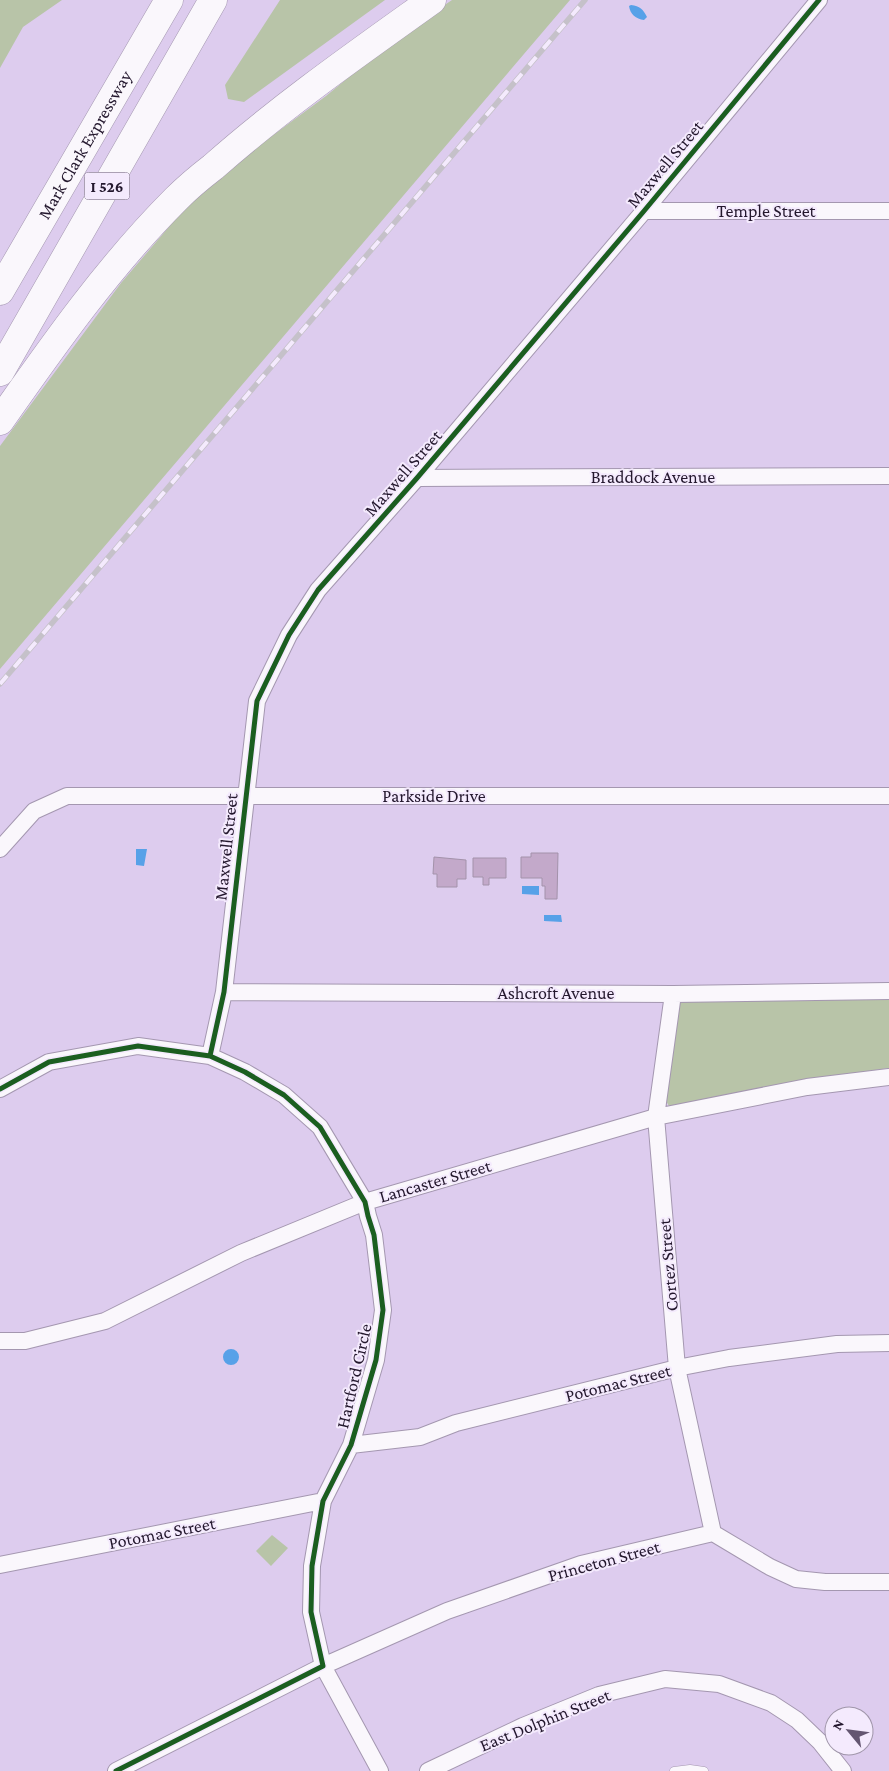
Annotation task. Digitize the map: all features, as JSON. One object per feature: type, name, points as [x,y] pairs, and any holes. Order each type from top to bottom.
[{"type":"highway","name":"Mark Clark Expressway","points":[[0,291],[169,0]]},
{"type":"highway","name":"I 526","points":[[0,372],[213,0]]},
{"type":"highway","points":[[0,421],[57,341],[102,283],[177,198],[249,135],[432,0]]},
{"type":"street","name":"Maxwell Street","points":[[210,1056],[224,992],[257,700],[289,635],[318,590],[417,478],[644,211],[819,0]]},
{"type":"street","name":"Temple Street","points":[[644,211],[889,211]]},
{"type":"street","name":"Braddock Avenue","points":[[417,478],[889,476]]},
{"type":"street","name":"Parkside Drive","points":[[0,849],[34,811],[67,796],[889,796]]},
{"type":"street","name":"Ashcroft Avenue","points":[[224,992],[673,994],[889,991]]},
{"type":"street","name":"Cortez Street","points":[[673,994],[656,1117],[677,1368],[713,1533]]},
{"type":"street","name":"Hartford Circle","points":[[0,1089],[49,1062],[138,1046],[210,1056],[245,1072],[284,1095],[320,1127],[365,1202],[374,1235],[383,1310],[376,1360],[351,1445],[323,1501],[312,1566],[311,1612],[323,1666],[380,1771]]},
{"type":"street","name":"Lancaster Street","points":[[0,1341],[25,1341],[105,1322],[241,1254],[365,1202],[656,1117],[807,1087],[889,1077]]},
{"type":"street","name":"Potomac Street","points":[[351,1445],[420,1437],[456,1423],[677,1368],[729,1358],[837,1344],[889,1343]]},
{"type":"street","name":"Potomac Street","points":[[0,1565],[323,1501]]},
{"type":"street","points":[[713,1533],[770,1567],[796,1579],[826,1582],[889,1582]]},
{"type":"street","name":"Princeton Street","points":[[323,1666],[447,1611],[581,1564],[713,1533]]},
{"type":"street","points":[[116,1771],[323,1666]]},
{"type":"street","name":"East Dolphin Street","points":[[428,1771],[523,1726],[599,1695],[664,1679],[719,1684],[771,1703],[797,1720],[820,1742],[843,1771]]},
{"type":"lane","points":[[674,1771],[690,1769],[704,1771]]},
{"type":"green space","points":[[0,0],[62,0],[23,27],[0,68]]},
{"type":"green space","points":[[280,0],[385,0],[244,102],[228,99],[225,85]]},
{"type":"green space","points":[[452,0],[570,0],[0,669],[0,446],[121,283],[203,187],[326,96],[400,35]]},
{"type":"green space","points":[[889,999],[889,1068],[774,1085],[669,1106],[666,1101],[676,1009],[681,1001]]},
{"type":"green space","points":[[272,1535],[288,1548],[271,1566],[256,1551]]},
{"type":"water","points":[[629,6],[641,8],[647,17],[644,20],[638,19],[632,14]]},
{"type":"water","points":[[136,849],[147,849],[144,866],[136,865]]},
{"type":"water","points":[[522,886],[539,886],[539,895],[522,894]]},
{"type":"water","points":[[544,915],[561,915],[562,922],[544,921]]},
{"type":"water","points":[[231,1349],[237,1351],[239,1357],[237,1363],[231,1365],[225,1363],[223,1357],[225,1351]]},
{"type":"building","points":[[531,853],[558,853],[557,899],[545,899],[545,886],[542,886],[542,878],[521,878],[521,857],[531,857]]},
{"type":"building","points":[[434,857],[466,860],[466,879],[457,879],[457,887],[437,887],[437,874],[433,874]]},
{"type":"building","points":[[473,858],[506,858],[506,878],[489,878],[489,885],[483,885],[483,877],[473,877]]},
{"type":"railway","points":[[0,684],[585,0]]},
{"type":"cycle path","points":[[210,1056],[224,992],[257,701],[289,635],[318,590],[417,478],[644,211],[819,0]]},
{"type":"cycle path","points":[[0,1089],[49,1062],[138,1046],[210,1056],[245,1072],[284,1095],[320,1127],[365,1202],[374,1235],[383,1310],[376,1360],[351,1445],[323,1501],[312,1566],[311,1612],[323,1666],[116,1771]]}]
